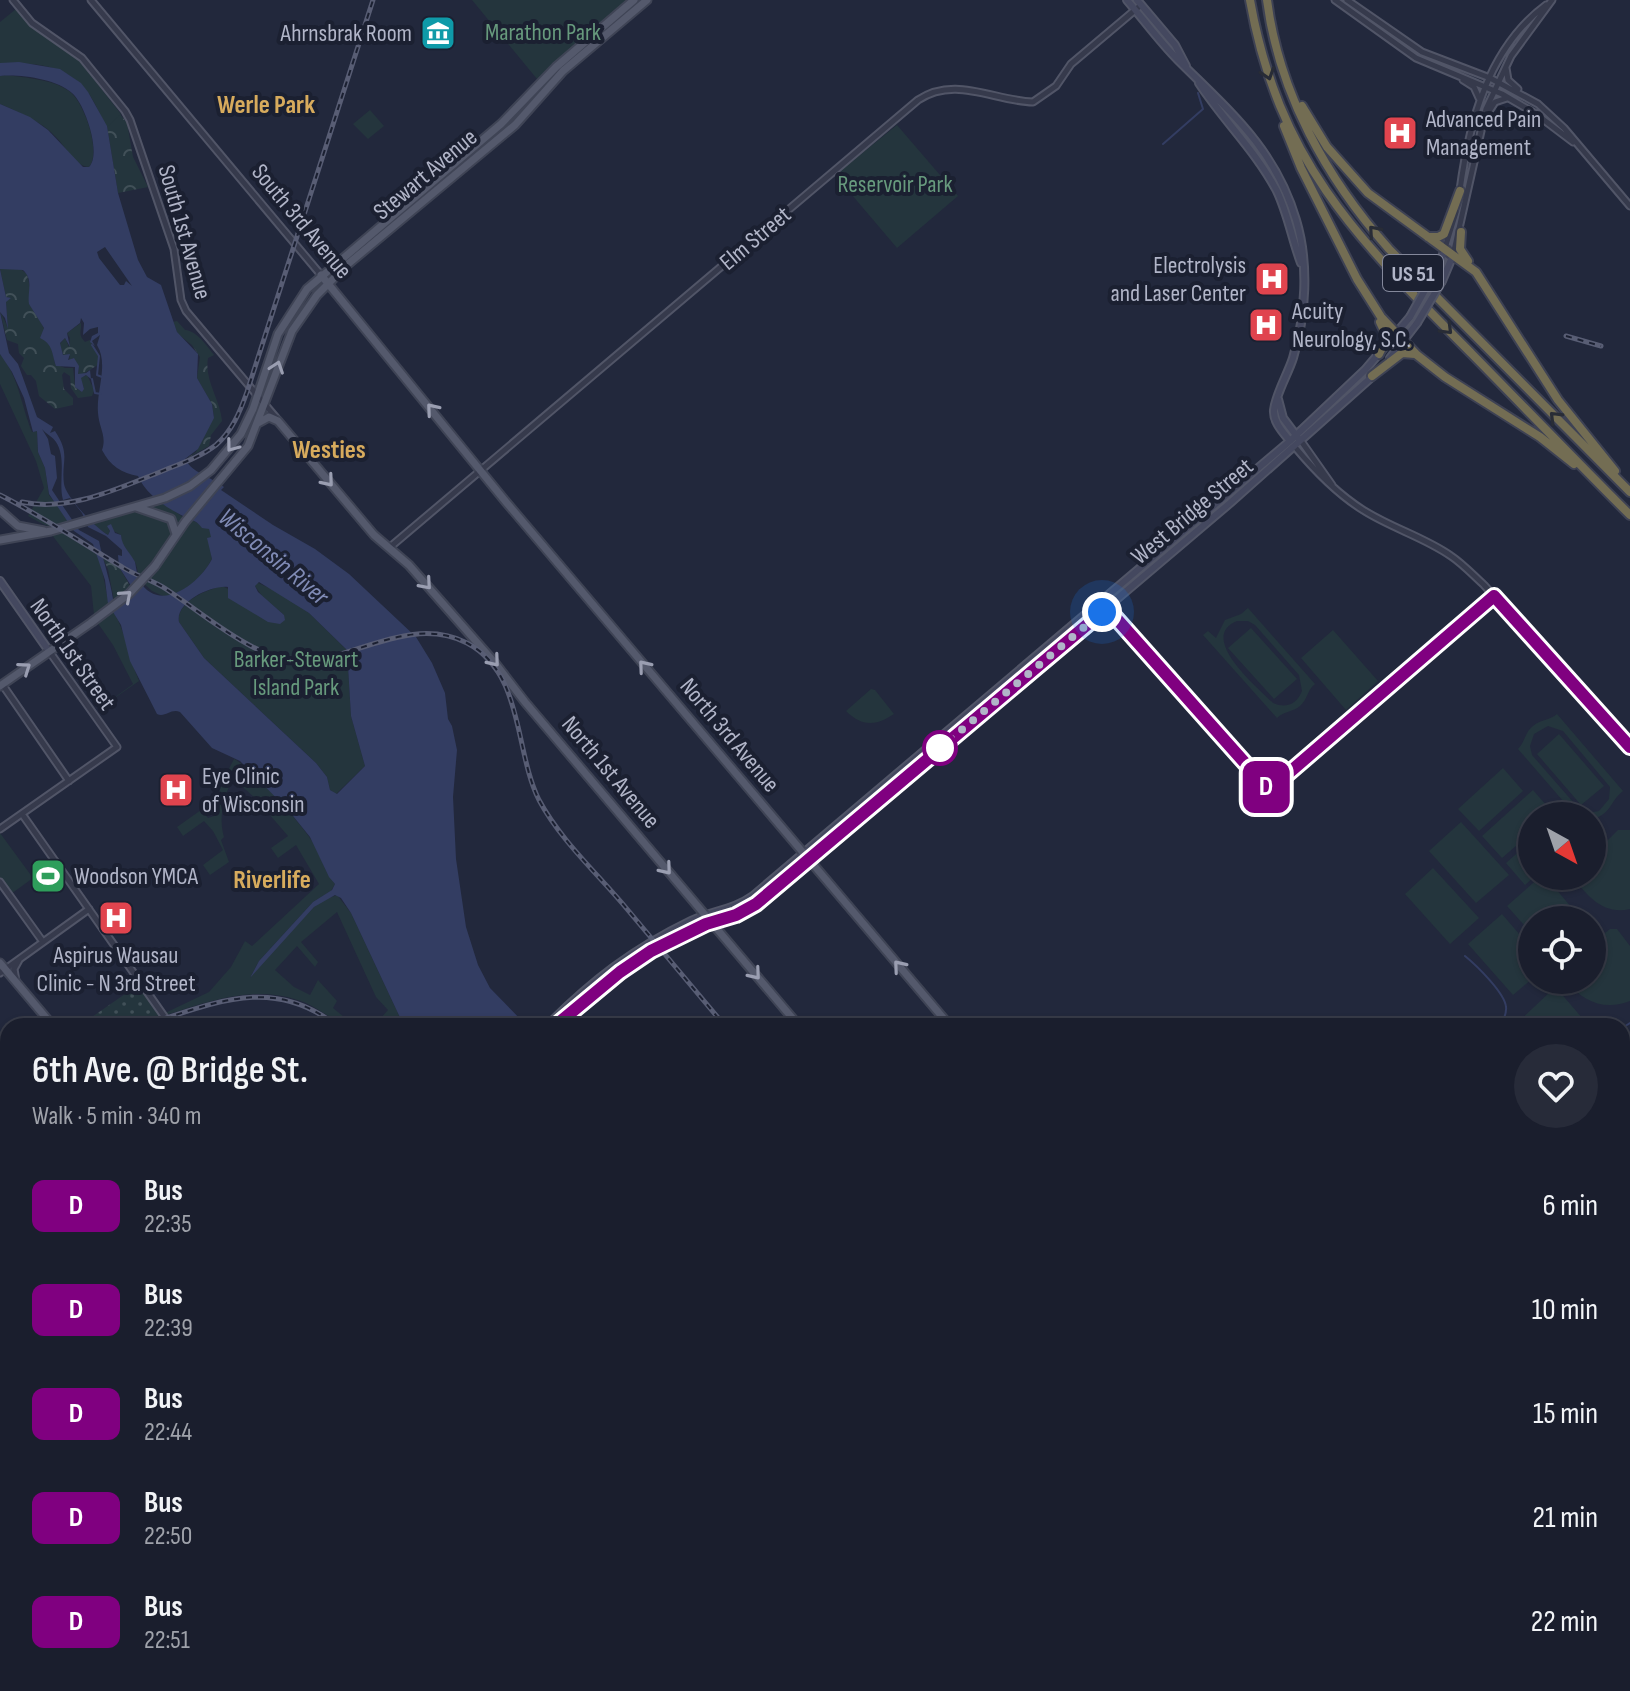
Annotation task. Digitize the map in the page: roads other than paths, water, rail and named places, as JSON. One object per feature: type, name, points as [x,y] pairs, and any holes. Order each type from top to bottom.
[{"type":"highway","name":"US 51","points":[[1250,0],[1263,61],[1282,113],[1322,188],[1369,249],[1630,515]]},
{"type":"highway","name":"US 51","points":[[1268,4],[1277,52],[1295,103],[1323,159],[1356,209],[1389,249],[1630,491]]},
{"type":"highway","points":[[1268,4],[1298,98],[1327,147],[1368,193],[1474,269],[1558,400],[1630,491]]},
{"type":"highway","points":[[1282,113],[1296,157],[1373,307],[1417,355],[1465,392],[1549,443],[1619,504]]},
{"type":"highway","points":[[1427,237],[1437,238],[1444,234],[1460,191]]},
{"type":"highway","points":[[1461,232],[1462,254],[1481,274],[1493,297]]},
{"type":"highway","points":[[1352,269],[1366,302],[1386,332],[1386,340],[1379,354]]},
{"type":"highway","points":[[1372,376],[1402,353],[1409,351],[1417,355]]},
{"type":"main road","name":"Stewart Avenue","points":[[0,542],[155,501],[182,490],[207,473],[236,442],[258,396],[284,323],[304,293],[321,275],[505,121],[561,62],[634,0]]},
{"type":"main road","name":"Stewart Avenue","points":[[1,685],[129,594],[155,566],[185,522],[244,451],[258,423],[280,356],[295,326],[328,283],[515,125],[563,71],[647,0]]},
{"type":"main road","points":[[1127,0],[1138,5],[1244,139],[1284,207],[1302,265],[1300,330],[1278,399],[1282,416],[1295,441]]},
{"type":"main road","name":"West Bridge Street","points":[[1295,441],[1397,334],[1449,252]]},
{"type":"main road","name":"West Bridge Street","points":[[556,1018],[606,971],[653,940],[708,919],[752,907],[806,856],[1372,376],[1417,323],[1442,281],[1449,252]]},
{"type":"main road","name":"South 3rd Avenue","points":[[321,275],[481,470]]},
{"type":"main road","points":[[258,423],[269,417],[278,421]]},
{"type":"main road","name":"South 1st Avenue","points":[[278,421],[374,535],[389,548]]},
{"type":"main road","name":"North 3rd Avenue","points":[[481,470],[943,1018]]},
{"type":"main road","points":[[135,507],[170,518],[176,534]]},
{"type":"main road","points":[[0,510],[16,525],[46,532]]},
{"type":"main road","name":"North 1st Avenue","points":[[389,548],[409,565],[490,657],[792,1018]]},
{"type":"main road","name":"North 1st Street","points":[[0,581],[49,651]]},
{"type":"main road","name":"West Bridge Street","points":[[565,1018],[620,972],[708,919]]},
{"type":"main road","points":[[2,969],[46,1018]]},
{"type":"street","name":"South 1st Avenue","points":[[13,0],[32,23],[82,58],[125,111],[174,249],[181,300],[186,311],[278,421]]},
{"type":"street","name":"South 3rd Avenue","points":[[91,0],[321,275]]},
{"type":"street","points":[[1335,0],[1414,57],[1494,89],[1544,119],[1577,145]]},
{"type":"street","points":[[1347,0],[1422,52],[1497,81],[1552,116],[1630,206]]},
{"type":"street","name":"West Bridge Street","points":[[1449,252],[1479,102],[1514,37],[1551,1]]},
{"type":"street","name":"West Bridge Street","points":[[1449,252],[1461,232],[1481,123],[1497,81],[1525,33],[1551,1]]},
{"type":"street","name":"Elm Street","points":[[389,548],[918,100],[931,92],[950,88],[1035,102],[1056,86],[1071,64],[1138,5]]},
{"type":"street","points":[[1506,63],[1507,78],[1520,93]]},
{"type":"street","points":[[1456,75],[1475,88],[1479,102]]},
{"type":"street","points":[[1481,123],[1494,103],[1510,98]]},
{"type":"street","points":[[1295,441],[1334,489],[1372,516],[1434,546],[1459,562],[1484,585],[1630,747]]},
{"type":"street","name":"North 1st Street","points":[[49,651],[117,747],[69,781]]},
{"type":"street","points":[[0,829],[69,781],[1,685]]},
{"type":"street","points":[[22,814],[165,1018]]},
{"type":"street","points":[[0,882],[43,942]]},
{"type":"street","points":[[2,969],[89,909]]},
{"type":"street","points":[[18,984],[14,969],[22,956]]},
{"type":"water","points":[[19,62],[60,69],[81,83],[107,126],[118,193],[138,260],[147,277],[161,285],[177,332],[198,354],[197,378],[212,404],[214,418],[198,449],[185,459],[188,464],[224,487],[221,490],[349,574],[416,637],[432,663],[445,693],[448,719],[457,750],[453,797],[456,859],[466,927],[478,965],[490,988],[519,1018],[400,1018],[351,913],[341,898],[335,895],[314,907],[250,978],[259,961],[313,902],[332,890],[335,884],[310,837],[240,761],[212,748],[180,712],[157,714],[130,661],[121,625],[108,604],[105,580],[93,544],[74,531],[49,494],[45,468],[38,452],[37,431],[33,432],[24,398],[0,354],[0,312],[9,353],[18,364],[37,417],[53,427],[50,433],[55,431],[63,446],[66,490],[103,531],[108,535],[110,531],[107,526],[111,524],[115,533],[121,535],[135,562],[139,580],[147,590],[157,595],[167,595],[178,592],[198,578],[212,559],[207,538],[211,537],[209,529],[165,506],[146,489],[138,476],[117,468],[105,456],[98,413],[102,369],[97,345],[100,335],[92,341],[95,346],[90,342],[92,336],[98,333],[98,327],[83,335],[81,318],[80,323],[67,333],[70,347],[65,338],[60,343],[63,355],[70,354],[68,360],[74,358],[79,366],[78,374],[90,370],[91,379],[86,375],[81,378],[82,392],[75,387],[75,367],[56,366],[50,346],[40,338],[44,328],[29,304],[23,270],[0,269],[0,104],[30,117],[48,130],[83,167],[89,167],[93,161],[93,141],[87,118],[72,93],[38,78],[0,76],[0,63]],"holes":[[[105,247],[132,286],[126,281],[120,285],[97,252]],[[42,429],[55,440],[59,449],[63,500],[70,498],[88,527],[106,536],[122,550],[122,556],[118,555],[119,567],[135,592],[128,599],[113,599],[99,541],[79,530],[52,490],[57,478],[55,456],[51,454]],[[259,582],[309,613],[347,650],[351,716],[365,766],[337,794],[330,790],[327,777],[316,763],[204,658],[179,622],[183,608],[196,596],[228,587],[228,598],[268,622],[280,624],[285,620],[284,615],[258,592],[255,586]]]},
{"type":"water","points":[[0,269],[6,297],[11,298],[6,302],[8,329],[0,312]]},
{"type":"waterway","points":[[1163,144],[1203,109],[1198,93]]},
{"type":"waterway","name":"Wisconsin River","points":[[92,345],[99,356],[97,375],[102,377]]},
{"type":"waterway","name":"Wisconsin River","points":[[92,379],[95,393],[101,394]]},
{"type":"waterway","points":[[1465,956],[1501,994],[1506,1007],[1504,1018]]},
{"type":"railway","points":[[22,502],[57,504],[110,492],[196,457],[227,434],[247,392],[373,0]]},
{"type":"railway","points":[[1566,336],[1601,346]]},
{"type":"railway","points":[[0,495],[127,570],[161,586],[236,637],[274,656],[294,661],[313,661],[390,639],[429,634],[448,636],[467,643],[485,656],[499,673],[508,693],[531,780],[548,815],[718,1018]]},
{"type":"railway","points":[[166,1018],[217,1003],[265,997],[289,1001],[325,1018]]},
{"type":"place","name":"Ahrnsbrak Room","points":[[438,33]]},
{"type":"place","name":"Advanced Pain Management","points":[[1400,133]]},
{"type":"place","name":"Electrolysis and Laser Center","points":[[1272,279]]},
{"type":"place","name":"Acuity Neurology, S.C.","points":[[1266,325]]},
{"type":"place","name":"Eye Clinic of Wisconsin","points":[[176,790]]},
{"type":"place","name":"Woodson YMCA","points":[[48,876]]},
{"type":"place","name":"Aspirus Wausau Clinic - N 3rd Street","points":[[116,918]]},
{"type":"district","name":"Werle Park","points":[[266,104]]},
{"type":"district","name":"Westies","points":[[329,449]]},
{"type":"district","name":"Riverlife","points":[[272,879]]},
{"type":"park label","name":"Marathon Park","points":[[543,32]]},
{"type":"park label","name":"Reservoir Park","points":[[895,184]]},
{"type":"park label","name":"Barker-Stewart Island Park","points":[[296,673]]}]
